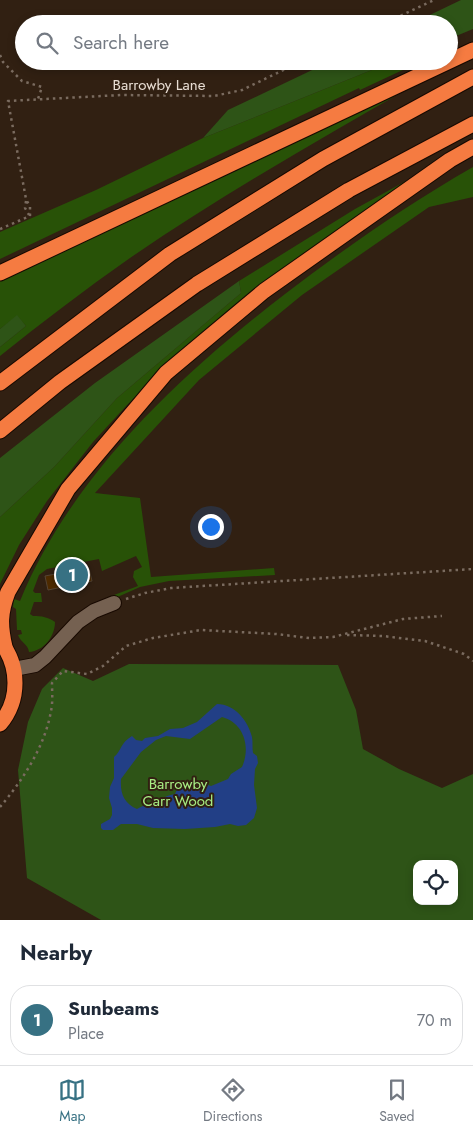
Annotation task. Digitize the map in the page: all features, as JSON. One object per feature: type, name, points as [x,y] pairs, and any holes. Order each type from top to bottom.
[{"type":"highway","points":[[458,57],[473,50]]},
{"type":"highway","points":[[0,273],[431,70]]},
{"type":"highway","points":[[0,383],[170,254],[323,159],[473,77]]},
{"type":"highway","points":[[0,431],[60,382],[197,284],[349,190],[473,124]]},
{"type":"highway","points":[[0,724],[11,708],[16,682],[14,669],[2,644],[2,609],[8,592],[68,490],[166,373],[264,291],[450,160],[473,147]]},
{"type":"lane","points":[[14,669],[35,664],[45,657],[78,622],[94,611],[114,602]]},
{"type":"path","points":[[402,15],[434,0]]},
{"type":"path","points":[[0,55],[22,81],[42,87],[38,99]]},
{"type":"path","name":"Barrowby Lane","points":[[0,229],[30,216],[25,208],[26,199],[8,101],[121,95],[214,96],[242,90],[283,70]]},
{"type":"path","points":[[114,602],[144,593],[171,588],[473,569]]},
{"type":"path","points":[[342,635],[403,619],[442,616]]},
{"type":"path","points":[[0,807],[11,794],[31,763],[44,738],[51,710],[52,683],[63,671],[87,674],[102,666],[126,646],[153,638],[201,630],[276,634],[309,638],[342,635],[383,636],[425,641],[464,654],[473,661]]},
{"type":"green space","points":[[461,0],[473,0],[473,29],[458,35],[458,15],[430,15]]},
{"type":"green space","points":[[312,70],[372,70],[203,138],[228,110]]},
{"type":"green space","points":[[372,70],[403,70],[360,90],[359,88],[0,259],[0,232],[96,190],[203,138]]},
{"type":"green space","points":[[425,79],[276,166],[166,234],[81,294],[0,356],[0,347],[26,326],[17,316],[0,329],[0,281]]},
{"type":"green space","points":[[473,167],[473,197],[429,207],[302,295],[199,380],[95,493],[140,498],[151,577],[274,568],[275,575],[169,581],[140,587],[113,599],[106,598],[138,586],[133,577],[134,571],[142,567],[136,556],[102,571],[99,559],[47,569],[39,575],[33,591],[41,593],[42,602],[34,602],[30,614],[45,617],[55,622],[53,632],[44,646],[29,652],[18,635],[22,634],[21,630],[17,630],[16,609],[13,607],[14,599],[20,601],[42,555],[68,512],[99,470],[132,431],[206,359],[285,294],[330,260],[424,196]]},
{"type":"green space","points":[[426,170],[288,266],[163,370],[93,442],[47,501],[19,545],[0,584],[0,517],[54,467],[117,398],[241,293],[239,281],[355,209]]},
{"type":"green space","points":[[239,281],[241,293],[117,398],[54,467],[0,517],[0,458],[95,383]]},
{"type":"green space","points":[[17,315],[26,326],[0,347],[0,329]]},
{"type":"green space","name":"Barrowby Carr Wood","points":[[129,664],[338,665],[356,710],[363,749],[399,769],[442,788],[473,774],[473,920],[101,920],[27,878],[18,770],[28,722],[42,689],[63,668],[93,681]]},
{"type":"water","points":[[217,704],[235,710],[247,725],[252,737],[253,753],[257,756],[258,763],[255,769],[254,785],[257,808],[254,818],[246,825],[238,826],[230,824],[185,829],[121,824],[113,830],[103,830],[101,824],[110,819],[112,815],[109,798],[110,787],[114,778],[114,757],[125,741],[132,736],[136,740],[142,741],[145,738],[158,736],[170,729],[183,728],[197,722]],"holes":[[[222,717],[230,720],[244,737],[246,752],[242,767],[231,774],[228,779],[211,786],[205,784],[197,787],[185,784],[178,787],[175,794],[137,809],[126,801],[122,794],[121,779],[141,752],[156,740],[166,736],[190,739]]]},
{"type":"building","points":[[73,561],[75,571],[89,569],[92,581],[48,590],[45,576],[61,573],[59,564]]},
{"type":"place","name":"Sunbeams","points":[[72,575]]}]
